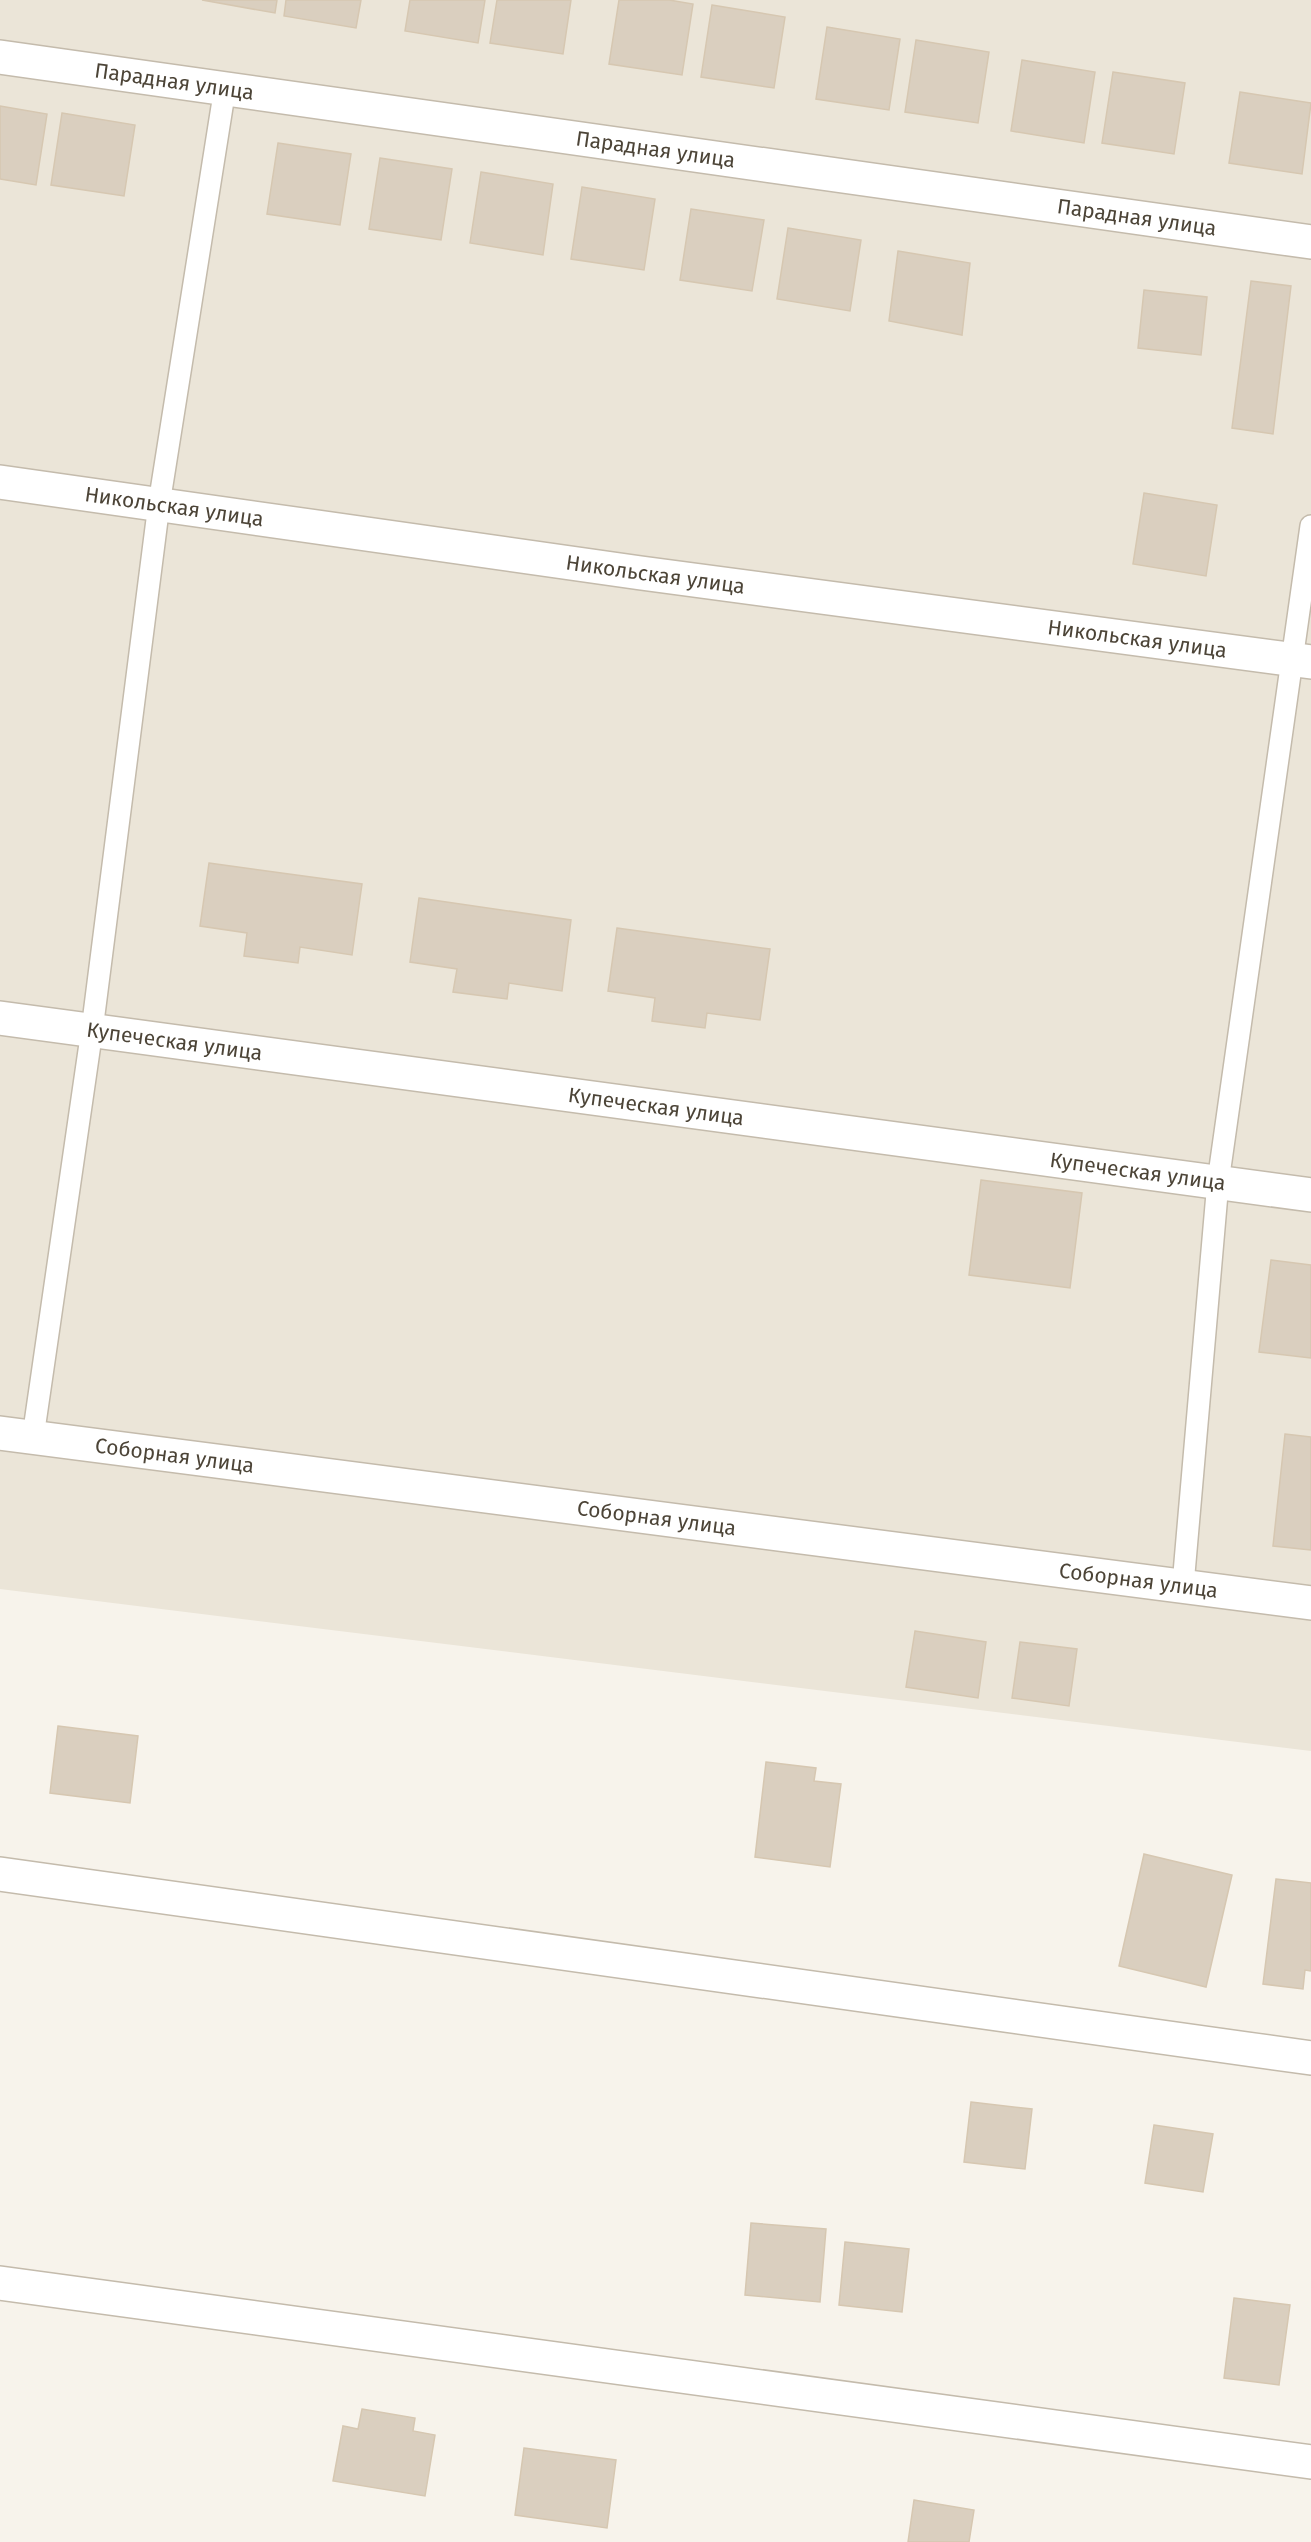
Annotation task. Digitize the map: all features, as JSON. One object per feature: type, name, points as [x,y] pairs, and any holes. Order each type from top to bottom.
[{"type":"street","name":"Парадная улица","points":[[0,57],[1311,243]]},
{"type":"street","name":"Никольская улица","points":[[0,482],[641,573],[1301,661]]},
{"type":"street","name":"Купеческая улица","points":[[0,1018],[1311,1195]]},
{"type":"street","name":"Соборная улица","points":[[0,1433],[1311,1603]]},
{"type":"street","points":[[0,1874],[1311,2058]]},
{"type":"street","points":[[0,2283],[1311,2462]]},
{"type":"lane","points":[[33,1437],[92,1030],[159,504],[225,88]]},
{"type":"lane","points":[[1183,1585],[1218,1182],[1301,661],[1311,526]]},
{"type":"shaded area","points":[[0,0],[1311,0],[1311,1751],[0,1589]]},
{"type":"building","points":[[202,0],[277,0],[275,13]]},
{"type":"building","points":[[286,0],[361,0],[356,28],[284,16]]},
{"type":"building","points":[[410,0],[485,0],[478,43],[405,31]]},
{"type":"building","points":[[497,0],[571,0],[563,54],[490,43]]},
{"type":"building","points":[[619,0],[669,0],[693,4],[682,75],[609,64]]},
{"type":"building","points":[[712,5],[785,17],[774,88],[701,77]]},
{"type":"building","points":[[827,27],[900,39],[889,110],[816,99]]},
{"type":"building","points":[[916,40],[989,52],[978,123],[905,112]]},
{"type":"building","points":[[1022,60],[1095,72],[1084,143],[1011,131]]},
{"type":"building","points":[[1113,72],[1185,83],[1174,154],[1102,143]]},
{"type":"building","points":[[1240,92],[1311,103],[1302,174],[1229,163]]},
{"type":"building","points":[[0,106],[47,114],[36,185],[0,179]]},
{"type":"building","points":[[62,113],[135,125],[124,196],[51,185]]},
{"type":"building","points":[[278,143],[351,154],[340,225],[267,214]]},
{"type":"building","points":[[380,158],[452,169],[441,240],[369,229]]},
{"type":"building","points":[[481,172],[553,184],[543,255],[470,243]]},
{"type":"building","points":[[582,187],[655,199],[644,270],[571,259]]},
{"type":"building","points":[[691,209],[764,220],[752,291],[680,280]]},
{"type":"building","points":[[788,228],[861,240],[850,311],[777,299]]},
{"type":"building","points":[[898,251],[970,263],[962,335],[889,321]]},
{"type":"building","points":[[1251,281],[1291,286],[1273,434],[1232,428]]},
{"type":"building","points":[[1144,290],[1207,297],[1201,355],[1138,348]]},
{"type":"building","points":[[1144,493],[1217,505],[1206,576],[1133,564]]},
{"type":"building","points":[[209,863],[362,884],[352,955],[300,947],[298,963],[244,956],[247,933],[200,926]]},
{"type":"building","points":[[419,898],[571,920],[562,991],[509,983],[507,999],[453,992],[457,969],[410,962]]},
{"type":"building","points":[[617,928],[770,949],[760,1020],[707,1013],[705,1028],[652,1021],[655,998],[608,991]]},
{"type":"building","points":[[981,1180],[1082,1193],[1070,1288],[969,1275]]},
{"type":"building","points":[[1271,1260],[1311,1265],[1311,1358],[1259,1352]]},
{"type":"building","points":[[1285,1434],[1311,1437],[1311,1550],[1273,1546]]},
{"type":"building","points":[[915,1631],[986,1642],[978,1698],[906,1687]]},
{"type":"building","points":[[1020,1642],[1077,1649],[1069,1706],[1012,1698]]},
{"type":"building","points":[[58,1726],[138,1736],[130,1803],[50,1793]]},
{"type":"building","points":[[766,1762],[816,1768],[814,1781],[841,1784],[830,1867],[755,1857]]},
{"type":"building","points":[[1144,1854],[1232,1875],[1206,1987],[1119,1966]]},
{"type":"building","points":[[1276,1879],[1311,1883],[1311,1971],[1305,1970],[1303,1989],[1263,1984]]},
{"type":"building","points":[[971,2102],[1032,2109],[1025,2169],[964,2162]]},
{"type":"building","points":[[1154,2125],[1213,2134],[1203,2192],[1145,2183]]},
{"type":"building","points":[[751,2223],[826,2229],[820,2302],[745,2295]]},
{"type":"building","points":[[845,2242],[909,2249],[902,2312],[839,2305]]},
{"type":"building","points":[[1234,2298],[1290,2305],[1279,2385],[1224,2378]]},
{"type":"building","points":[[362,2409],[415,2418],[413,2431],[435,2435],[425,2496],[333,2481],[343,2426],[358,2429]]},
{"type":"building","points":[[524,2448],[616,2460],[607,2528],[515,2515]]},
{"type":"building","points":[[914,2500],[974,2510],[969,2542],[908,2542]]}]
